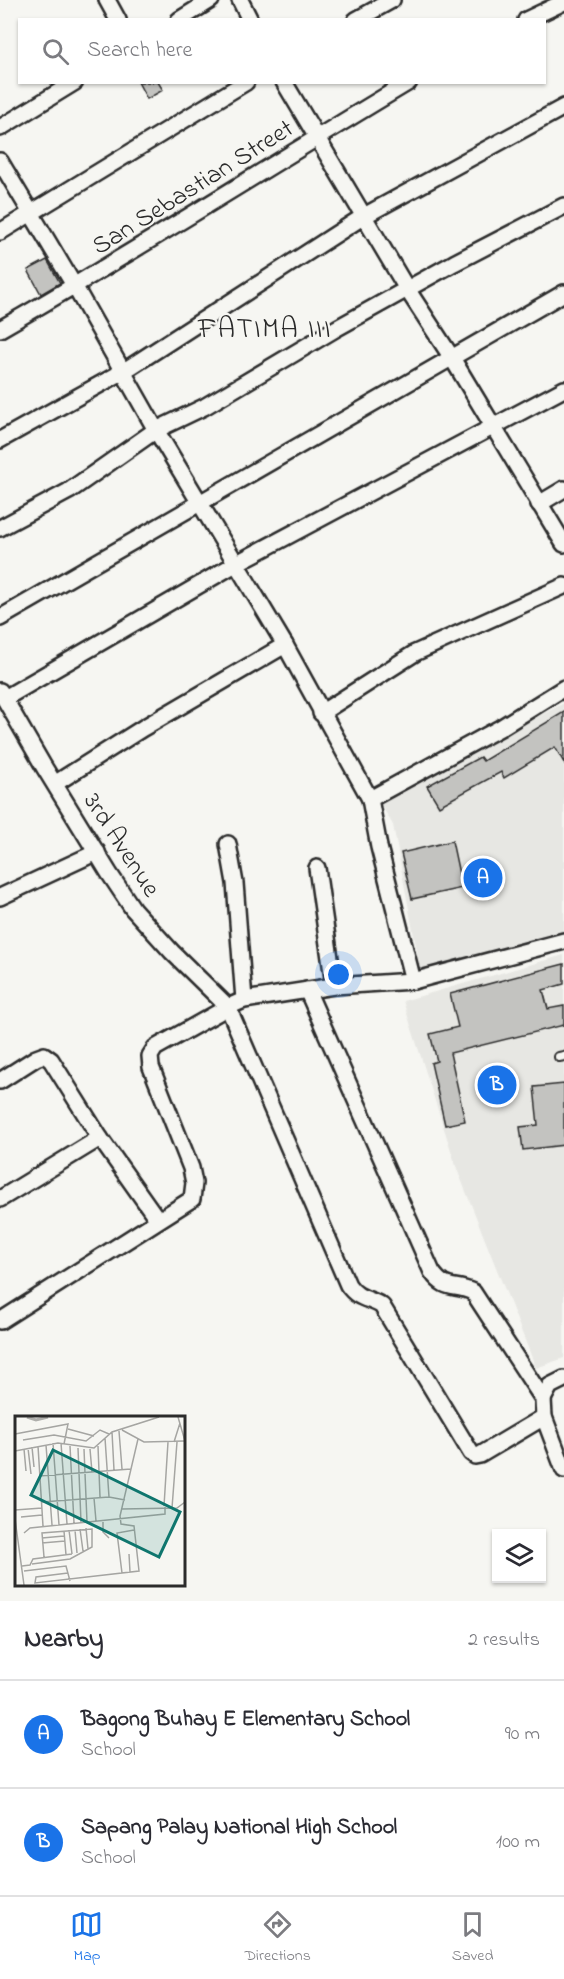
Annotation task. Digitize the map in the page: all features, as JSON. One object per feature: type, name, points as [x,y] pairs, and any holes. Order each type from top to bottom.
[{"type":"street","points":[[107,0],[117,18]]},
{"type":"street","points":[[182,18],[211,0]]},
{"type":"street","points":[[240,0],[249,18]]},
{"type":"street","points":[[360,18],[392,0]]},
{"type":"street","points":[[530,18],[564,2]]},
{"type":"street","points":[[0,128],[72,84]]},
{"type":"street","points":[[0,232],[243,84]]},
{"type":"street","points":[[285,84],[407,289],[452,358],[564,544]]},
{"type":"street","name":"San Sebastian Street","points":[[0,329],[75,286],[406,84]]},
{"type":"street","points":[[0,440],[123,371],[364,216],[564,106]]},
{"type":"street","points":[[0,161],[75,286],[156,430],[285,645],[370,799],[379,847],[413,981]]},
{"type":"street","points":[[0,528],[69,491],[156,430],[204,407],[337,328],[564,206]]},
{"type":"street","points":[[0,618],[564,293]]},
{"type":"street","points":[[2,694],[237,563],[564,389]]},
{"type":"street","points":[[539,504],[564,489]]},
{"type":"street","points":[[321,713],[415,653],[564,586]]},
{"type":"street","points":[[56,783],[143,728],[285,645]]},
{"type":"street","points":[[370,799],[500,728],[564,688]]},
{"type":"street","name":"3rd Avenue","points":[[2,694],[44,767],[134,909],[172,952],[228,1007]]},
{"type":"street","points":[[228,844],[235,883],[244,1000]]},
{"type":"street","points":[[0,897],[97,852]]},
{"type":"street","points":[[317,868],[334,986]]},
{"type":"street","points":[[0,1321],[192,1199],[194,1183],[191,1168],[151,1067],[150,1056],[155,1048],[244,1000],[334,986],[413,981],[564,941]]},
{"type":"street","points":[[307,990],[432,1272],[439,1282],[448,1287],[464,1288],[473,1292],[543,1399],[544,1417],[564,1470]]},
{"type":"street","points":[[228,1007],[348,1286],[364,1299],[382,1306],[471,1453],[475,1456],[480,1455],[544,1417]]},
{"type":"street","points":[[0,1081],[36,1058],[44,1055],[51,1060],[100,1138],[158,1220]]},
{"type":"street","points":[[0,1199],[100,1138]]},
{"type":"street","points":[[543,1399],[550,1386],[564,1379]]},
{"type":"shaded area","points":[[564,703],[564,931],[421,973],[393,825],[379,801]]},
{"type":"shaded area","points":[[564,955],[564,1358],[536,1368],[457,1169],[403,1001]]},
{"type":"building","points":[[139,84],[159,84],[163,90],[147,99]]},
{"type":"building","points":[[47,260],[60,283],[41,294],[28,270]]},
{"type":"building","points":[[564,712],[564,763],[555,747],[504,778],[501,772],[439,806],[427,786],[480,757],[483,761]]},
{"type":"building","points":[[452,841],[462,888],[412,899],[401,853]]},
{"type":"building","points":[[564,964],[564,984],[543,990],[548,1009],[564,1006],[564,1025],[450,1053],[465,1121],[445,1125],[431,1063],[437,1061],[430,1034],[458,1027],[450,994]]},
{"type":"building","points":[[564,1084],[564,1145],[523,1150],[520,1127],[538,1125],[534,1087]]},
{"type":"place","name":"Bagong Buhay E Elementary School","points":[[483,878]]},
{"type":"place","name":"Sapang Palay National High School","points":[[497,1085]]},
{"type":"district","name":"FATIMA III","points":[[265,327]]}]
